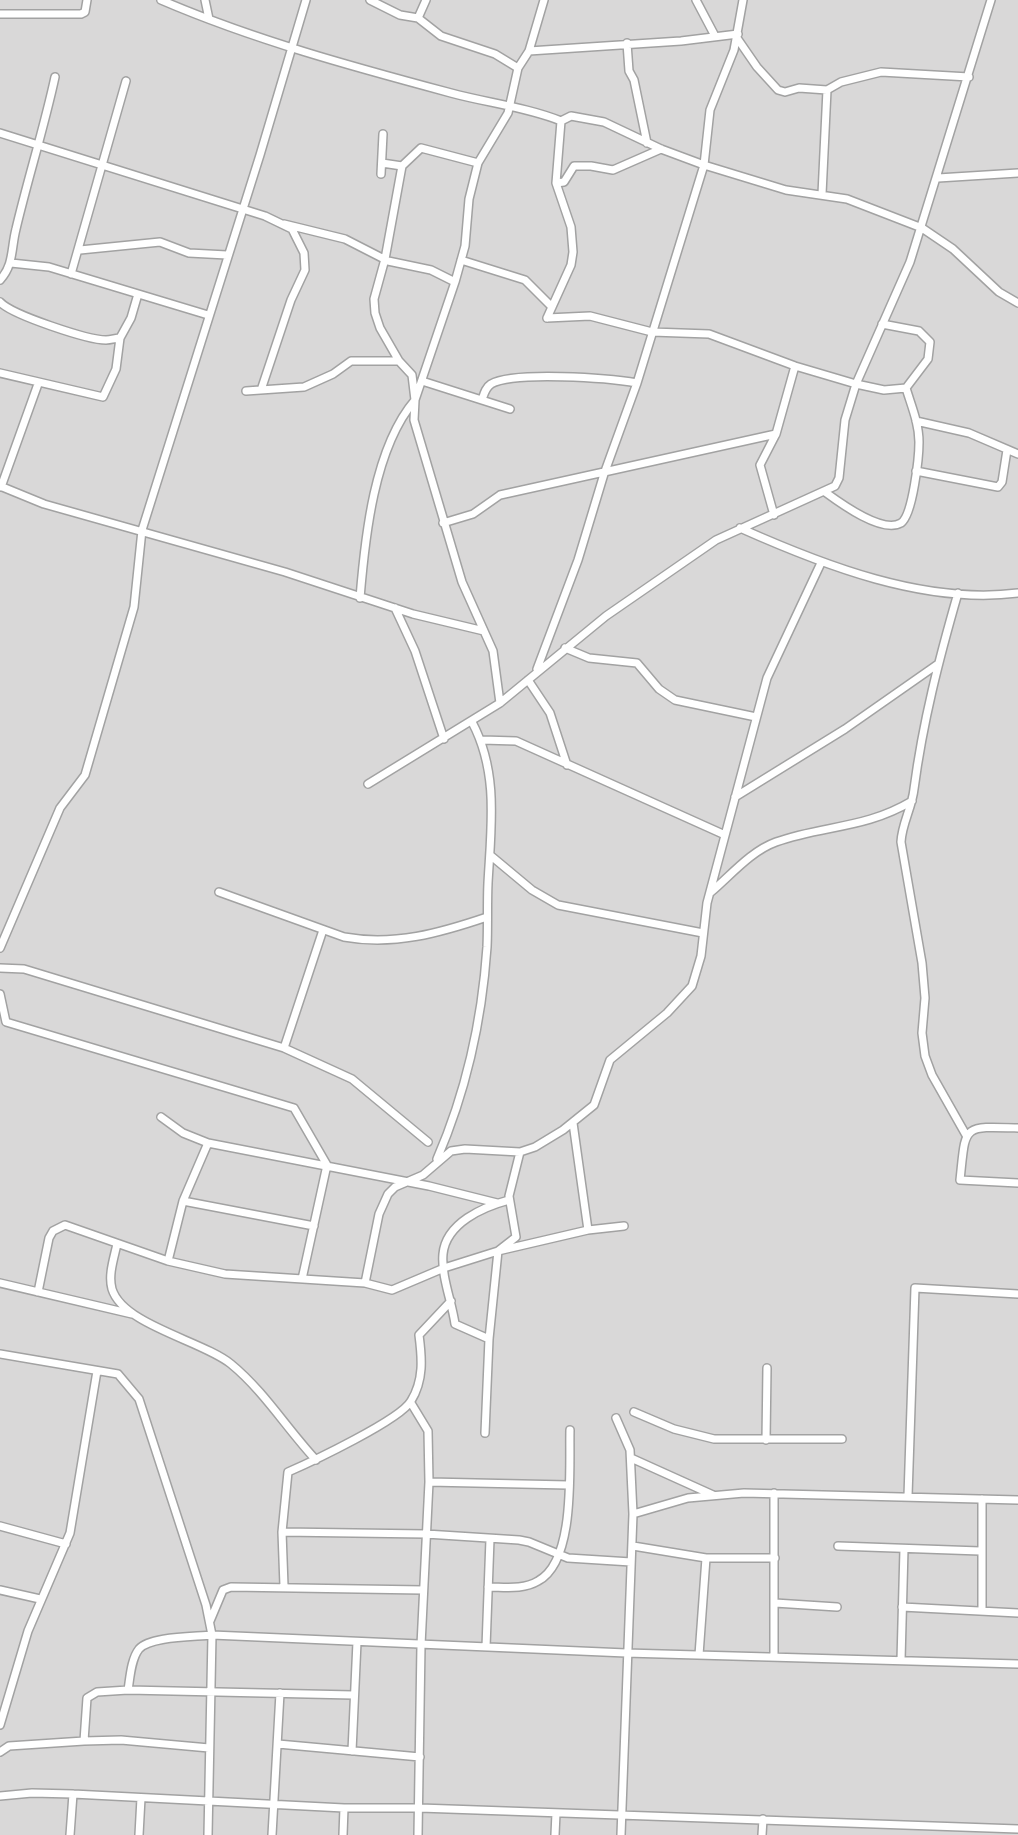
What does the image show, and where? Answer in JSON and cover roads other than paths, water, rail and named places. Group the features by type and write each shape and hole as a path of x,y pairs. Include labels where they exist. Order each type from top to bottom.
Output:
{"street":[{"path":"0,14 81,14 85,12 87,0"},
{"path":"161,0 292,47 478,101 510,105 561,121 571,116 599,120 647,143 704,165 786,190 847,199 922,228 953,249 999,292 1018,303"},
{"path":"205,0 208,18"},
{"path":"0,948 60,808 85,775 134,607 142,530 306,0"},
{"path":"370,0 400,15 418,18 441,36 495,54 518,68"},
{"path":"418,18 426,0"},
{"path":"360,598 366,538 384,462 399,420 415,400 422,381 461,260 469,200 478,163 502,125 510,105 518,68 529,51 544,0"},
{"path":"696,0 714,36"},
{"path":"536,673 581,550 604,474 637,383 704,165 710,110 737,36 743,0"},
{"path":"368,784 500,703 623,603 716,540 774,516 825,492 838,483 845,420 856,384 910,262 922,228 991,0"},
{"path":"529,51 737,36"},
{"path":"737,36 757,67 778,90 827,90 841,82 881,72 969,77"},
{"path":"627,43 630,71 634,80 647,143"},
{"path":"0,280 11,263 16,228 40,146 55,77"},
{"path":"72,274 126,81"},
{"path":"822,194 827,90"},
{"path":"561,121 556,183 571,227 573,252 571,266 547,318 590,315 652,332 709,334 795,366 856,384 884,390 906,388 928,359 930,342 918,331 882,324"},
{"path":"0,133 284,224 345,239 385,259 412,268 431,270 455,282"},
{"path":"381,174 382,134"},
{"path":"478,163 422,148 402,166 385,259 375,299 375,313 380,328 399,361 412,375 417,431 462,582 493,651 500,703"},
{"path":"556,183 564,182 574,166 614,170 661,149"},
{"path":"382,163 402,166"},
{"path":"938,178 1018,172"},
{"path":"261,390 291,300 305,270 304,253 297,237 284,224"},
{"path":"80,250 160,242 189,253 227,255"},
{"path":"461,260 525,280 552,308"},
{"path":"11,263 49,267 208,315"},
{"path":"0,373 38,384 103,397 116,369 120,338 131,318 138,294"},
{"path":"0,302 14,313 78,333 105,340 120,338"},
{"path":"246,391 304,387 327,378 351,361 399,361"},
{"path":"774,516 760,465 776,434 795,366"},
{"path":"482,400 485,390 493,383 523,379 596,378 637,383"},
{"path":"422,381 510,409"},
{"path":"38,384 1,487 44,504 285,572 360,598 484,631"},
{"path":"825,492 840,504 870,520 892,525 900,523 910,503 919,441 916,421 906,388"},
{"path":"916,421 969,433 1018,454"},
{"path":"443,523 473,514 500,495 604,474 776,434"},
{"path":"916,471 998,486 1002,482 1007,450"},
{"path":"741,528 821,563 907,587 958,593 1018,593"},
{"path":"365,1283 382,1203 395,1187 423,1175 436,1161 457,1149 520,1152 535,1147 573,1123 594,1105 610,1060 667,1013 692,986 698,972 702,933 711,892 767,678 821,563"},
{"path":"958,593 918,746 912,801 904,822 901,842 922,963 925,998 922,1032 925,1056 935,1082 966,1135 960,1180 1018,1183"},
{"path":"395,608 415,651 444,739"},
{"path":"565,648 589,658 637,663 659,689 675,700 756,717"},
{"path":"735,797 845,729 938,664"},
{"path":"528,681 550,713 567,765"},
{"path":"436,1161 457,1109 472,1053 481,1005 490,855 491,785 482,740 472,722"},
{"path":"482,740 516,741 725,835"},
{"path":"711,892 760,850 776,842 876,819 912,801"},
{"path":"490,855 538,894 558,905 702,933"},
{"path":"219,892 322,930 363,941 388,941 446,931 487,917"},
{"path":"284,1048 322,930"},
{"path":"0,968 24,969 284,1048 352,1079 428,1142"},
{"path":"0,994 6,1022 294,1108 327,1165 302,1279"},
{"path":"160,1118 183,1133 208,1143 327,1165 452,1191 497,1203"},
{"path":"573,1123 588,1230"},
{"path":"966,1135 978,1127 1018,1128"},
{"path":"168,1260 183,1201 208,1143"},
{"path":"485,1433 489,1339 498,1251 516,1237 509,1200 520,1152"},
{"path":"489,1339 455,1324 443,1253 451,1234 471,1216 497,1203 509,1200"},
{"path":"183,1201 314,1226"},
{"path":"38,1292 49,1238 57,1228 70,1226 168,1260 225,1274 365,1283 392,1290 444,1268 498,1251 588,1230 624,1226"},
{"path":"117,1244 111,1270 112,1290 133,1314"},
{"path":"0,1283 133,1314 228,1362 256,1388 315,1461"},
{"path":"908,1496 915,1288 1018,1294"},
{"path":"284,1586 282,1532 288,1472 349,1443 411,1403 423,1365 418,1335 452,1301"},
{"path":"0,1354 118,1374 139,1399 212,1635 207,1835"},
{"path":"766,1368 766,1440"},
{"path":"0,1725 40,1599 66,1544 75,1511 97,1371"},
{"path":"411,1403 428,1431 429,1482 421,1645 418,1835"},
{"path":"634,1412 695,1435 714,1439 842,1439"},
{"path":"616,1418 625,1436 631,1458 633,1514 626,1653 621,1835"},
{"path":"488,1587 514,1587 536,1582 553,1568 564,1537 570,1430"},
{"path":"631,1458 713,1495"},
{"path":"429,1482 568,1485"},
{"path":"774,1493 774,1657"},
{"path":"633,1514 688,1498 713,1495 774,1493 1018,1500"},
{"path":"982,1499 980,1551 982,1610"},
{"path":"0,1526 66,1544"},
{"path":"282,1532 426,1534 529,1542 559,1555 579,1560 631,1562"},
{"path":"486,1647 490,1539"},
{"path":"633,1546 706,1558 775,1558"},
{"path":"838,1546 980,1551"},
{"path":"901,1660 903,1549"},
{"path":"699,1655 706,1558"},
{"path":"210,1623 223,1590 231,1587 284,1586 325,1589 362,1587 423,1590"},
{"path":"0,1590 40,1599"},
{"path":"775,1603 837,1607"},
{"path":"902,1607 1018,1613"},
{"path":"128,1690 135,1656 140,1648 157,1641 212,1635 626,1653 1018,1664"},
{"path":"352,1751 357,1642"},
{"path":"84,1741 87,1698 97,1692 128,1690 353,1695"},
{"path":"272,1835 280,1693"},
{"path":"0,1752 9,1746 121,1740 209,1748"},
{"path":"278,1744 420,1757"},
{"path":"0,1796 32,1793 73,1794 344,1808 420,1808 763,1819 971,1831 1018,1829"},
{"path":"70,1835 73,1794"},
{"path":"139,1835 141,1798"},
{"path":"343,1835 344,1808"},
{"path":"555,1835 556,1813"},
{"path":"762,1835 763,1819"}]}
